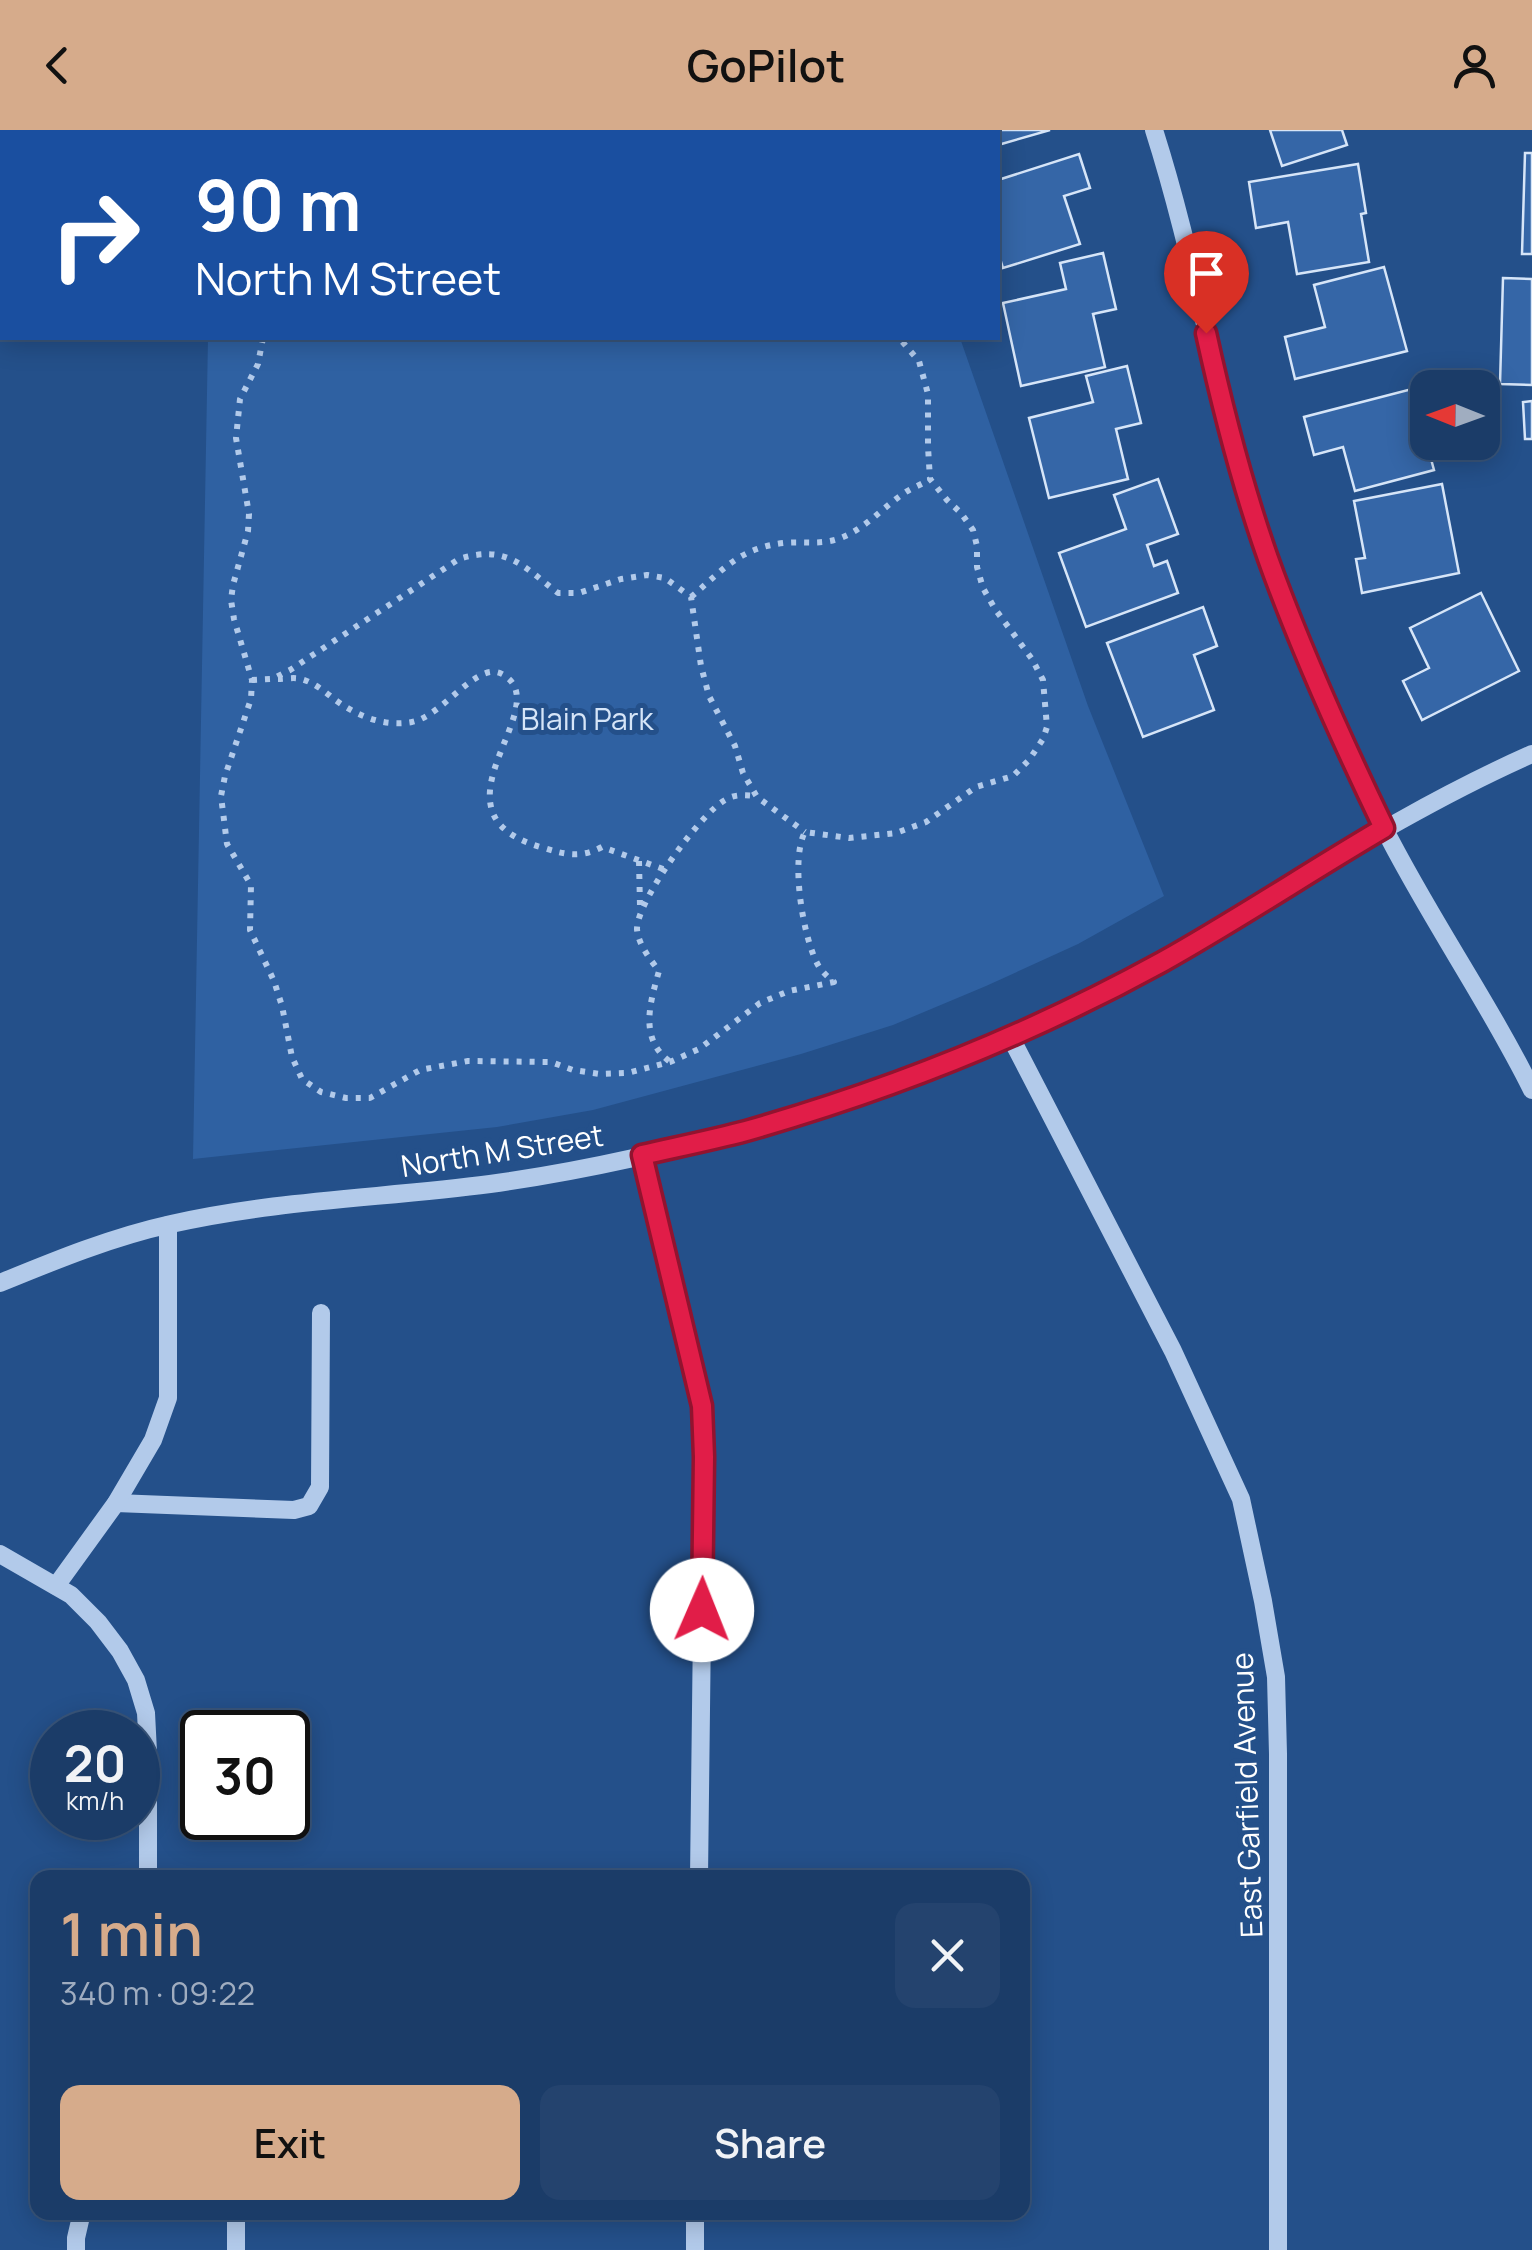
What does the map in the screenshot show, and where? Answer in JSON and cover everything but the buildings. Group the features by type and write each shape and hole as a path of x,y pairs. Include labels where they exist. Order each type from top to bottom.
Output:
{"street":[{"path":"1154,130 1171,182 1220,397 1274,574 1340,736 1384,828 1525,1058 1532,1090"},
{"name":"North M Street","path":"0,1283 94,1246 168,1225 255,1209 490,1184 598,1165 744,1132 863,1095 969,1055 1162,962 1384,828 1532,754"},
{"name":"East Garfield Avenue","path":"1010,1036 1173,1351 1241,1499 1276,1677 1278,2250"},
{"path":"642,1155 702,1406 699,1870"},
{"path":"56,1586 116,1503 153,1440 168,1398 168,1225"},
{"path":"116,1503 294,1510 309,1506 320,1487 321,1313"},
{"path":"0,1554 71,1594 120,1651 136,1680 146,1713 148,1870"},
{"path":"76,2250 80,2220"},
{"path":"236,2220 236,2250"},
{"path":"695,2220 695,2250"}],"path":[{"path":"263,340 258,364 240,399 236,438 249,514 232,600 252,680 251,700 225,776 223,822 227,844 251,885 250,930 274,981 292,1057 302,1079 320,1092 370,1098 420,1070 468,1060 550,1062 600,1074 626,1073 670,1062 700,1048 760,1003 834,982 820,970 803,920 798,844 805,832"},
{"path":"272,679 459,559 494,553 532,570 558,593 578,593 646,575 664,578 691,597 709,696 735,746 742,773 756,796 805,832 849,838 896,832 926,822 976,787 1013,776 1044,740 1047,727 1043,680 983,588 973,530 930,479 928,394 919,362 902,340"},
{"path":"691,597 732,560 784,543 837,539 858,530 903,494 930,479"},
{"path":"252,680 302,679 363,717 408,722 438,710 477,675 489,670 501,673 513,684 518,699 490,783 489,799 502,828 514,838 557,852 588,854 602,847 666,870"},
{"path":"641,912 655,882 700,820 736,795 756,796"},
{"path":"639,861 638,930 641,944 659,971 648,1013 652,1041 670,1062"}],"green space":[{"name":"Blain Park","path":"208,340 961,340 1088,706 1164,896 1078,944 986,986 893,1025 801,1054 593,1110 497,1127 193,1159"}],"route":[{"path":"702,1610 702,1406 642,1155 744,1132 863,1095 969,1055 1162,962 1384,828 1340,736 1274,574 1244,485 1206,333"}]}
